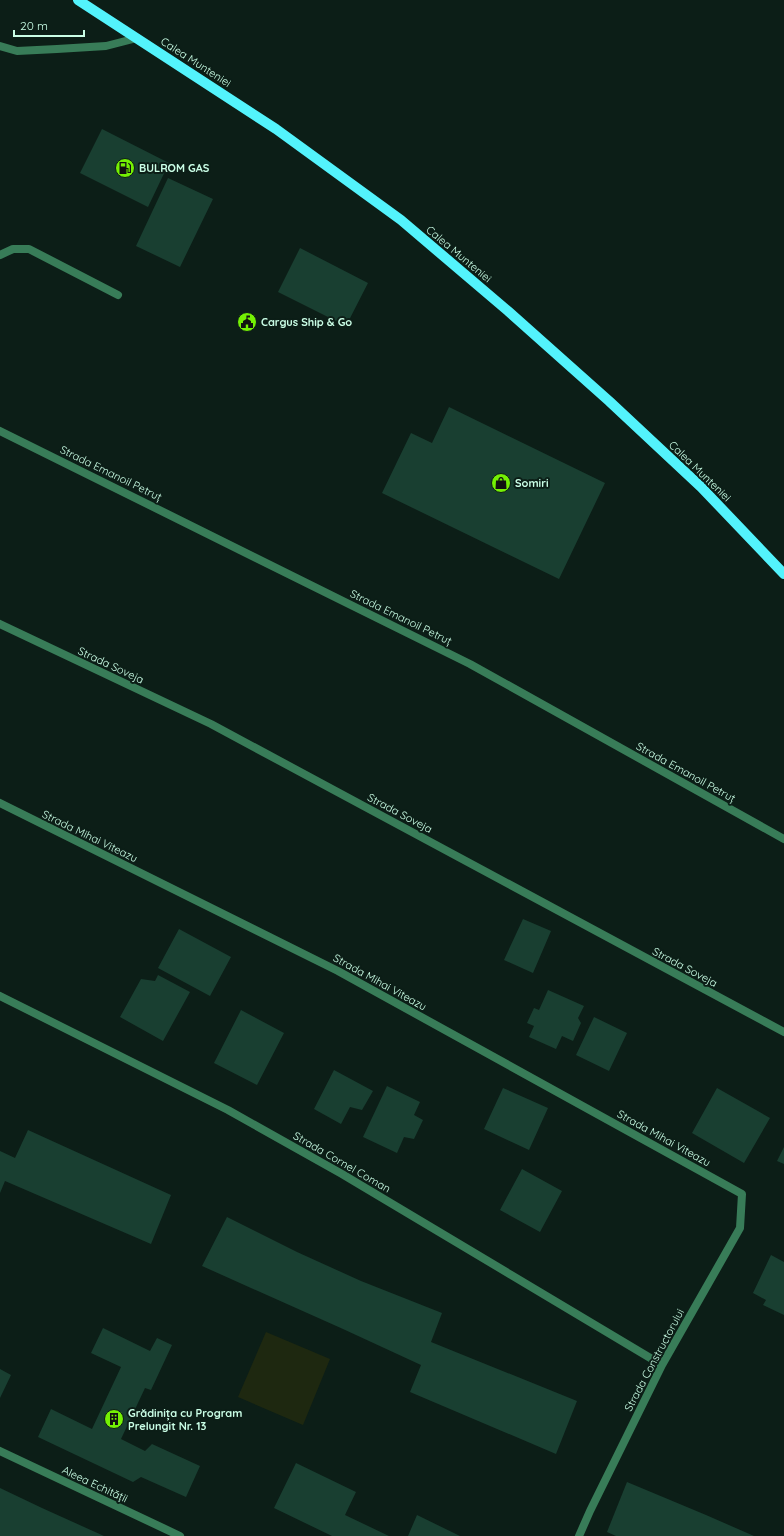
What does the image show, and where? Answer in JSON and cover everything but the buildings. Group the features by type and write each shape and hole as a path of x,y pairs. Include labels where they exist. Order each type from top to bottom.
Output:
{"main road":[{"name":"Calea Munteniei","path":"78,0 276,129 401,220 508,312 701,487 784,574"}],"street":[{"path":"0,46 17,51 57,49 106,46 137,38"},
{"path":"0,255 13,248 29,249 118,294"},
{"name":"Strada Emanoil Petruț","path":"0,431 470,664 784,839"},
{"name":"Strada Soveja","path":"0,624 211,724 784,1032"},
{"name":"Strada Mihai Viteazu","path":"0,803 338,971 742,1194"},
{"name":"Strada Cornel Coman","path":"0,996 248,1121 349,1178 662,1365"},
{"name":"Strada Constructorului","path":"579,1536 662,1365 740,1228 742,1194"},
{"name":"Aleea Echității","path":"0,1451 180,1536"}],"green space":[{"path":"266,1332 330,1359 303,1425 238,1397"}],"place":[{"name":"BULROM GAS","path":"125,168"},
{"name":"Cargus Ship & Go","path":"247,322"},
{"name":"Somiri","path":"501,483"},
{"name":"Grădinița cu Program Prelungit Nr. 13","path":"114,1419"}]}
